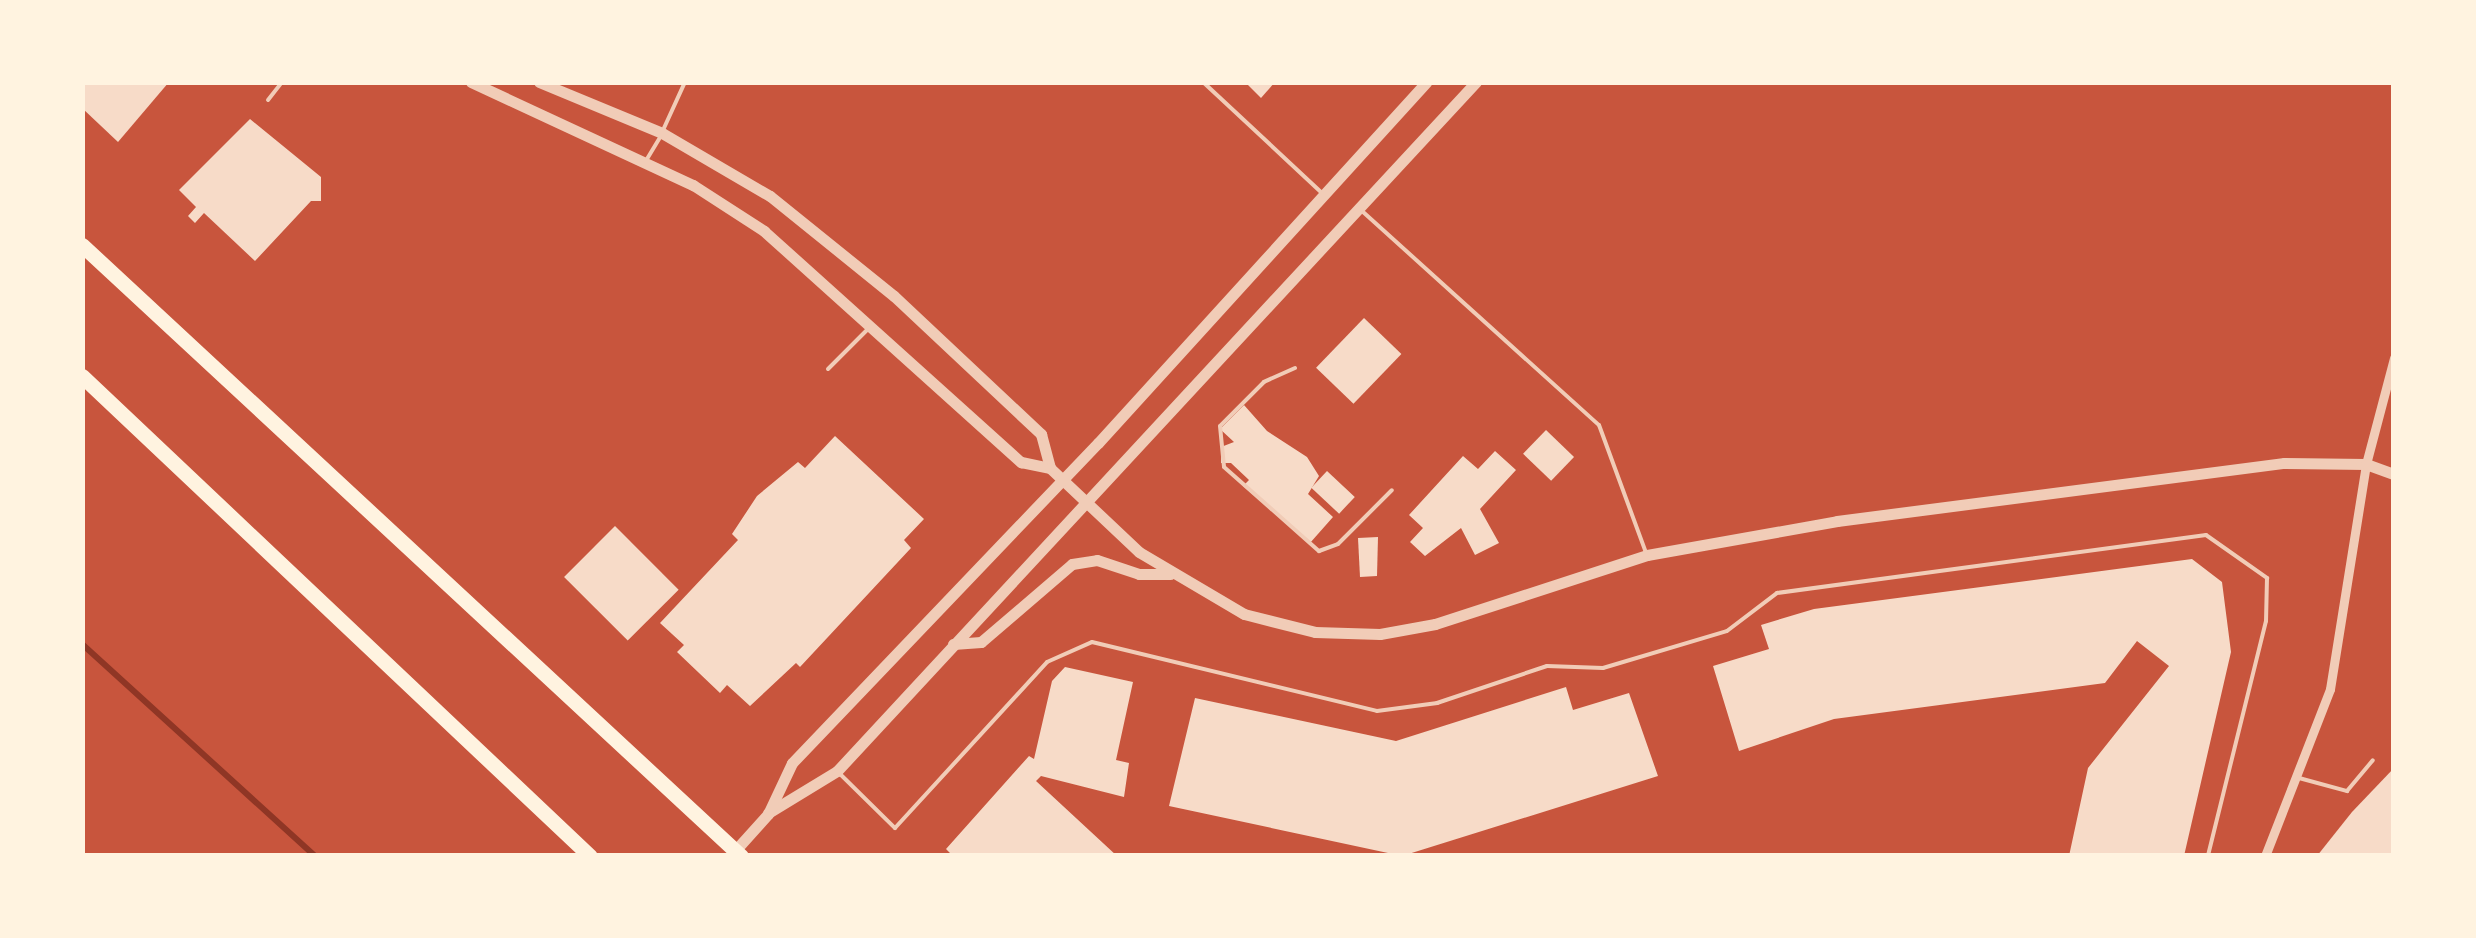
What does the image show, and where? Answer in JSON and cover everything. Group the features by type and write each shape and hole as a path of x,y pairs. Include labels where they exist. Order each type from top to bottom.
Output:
{"highway":[{"path":"82,244 742,856"},
{"path":"82,376 590,856"}],"street":[{"path":"471,82 646,162 764,231 873,324 1021,462 1050,468"},
{"path":"538,82 662,134 770,196 894,296 1041,434 1050,468 1061,480 1170,574 1244,614 1314,632 1380,634 1435,624 1647,555 2136,477 2284,463 2366,464 2394,474"},
{"path":"768,814 792,763 1061,480 1426,82"},
{"path":"730,856 768,814 836,771 1476,82"},
{"path":"2265,856 2330,689 2366,464 2394,358"},
{"path":"954,644 981,642 1072,564 1097,560 1139,574 1170,574"}],"lane":[{"path":"268,100 282,82"},
{"path":"646,162 685,82"},
{"path":"1203,82 1322,193"},
{"path":"1359,208 1599,426 1647,555"},
{"path":"828,370 873,324"},
{"path":"1295,368 1264,382 1220,426 1224,467 1320,551 1338,544 1392,490"},
{"path":"836,771 895,828 1047,662 1092,642 1377,712 1437,703 1548,666 1620,664 1727,632 1777,593 2206,535 2266,578 2266,621 2208,856"},
{"path":"2295,777 2348,791 2373,760"}],"building":[{"path":"82,82 169,82 118,142 82,108"},
{"path":"1245,82 1275,82 1261,98"},
{"path":"250,119 321,177 321,201 311,201 255,261 204,213 195,223 188,216 196,207 179,190"},
{"path":"1364,318 1401,354 1353,404 1316,368"},
{"path":"1244,405 1267,431 1307,457 1319,476 1308,494 1333,517 1310,543 1243,486 1249,480 1231,463 1221,463 1221,447 1234,442 1220,429"},
{"path":"1546,430 1574,457 1551,481 1523,454"},
{"path":"835,436 924,519 904,540 911,548 800,667 796,663 750,706 727,685 720,693 677,652 684,645 660,623 738,540 732,534 757,496 798,462 805,468"},
{"path":"1495,451 1516,470 1480,509 1499,543 1475,555 1461,528 1425,556 1410,542 1423,528 1409,515 1463,456 1478,469"},
{"path":"1327,471 1355,497 1339,514 1311,488"},
{"path":"615,526 679,590 628,641 564,577"},
{"path":"1378,537 1377,576 1360,577 1358,538"},
{"path":"2192,559 2222,582 2231,652 2184,856 2069,856 2088,768 2169,666 2137,641 2105,683 1834,719 1739,751 1713,666 1769,649 1761,625 1814,609"},
{"path":"1065,667 1133,682 1116,760 1129,763 1124,797 1041,776 1036,781 1117,856 953,856 946,849 1029,756 1034,759 1052,681"},
{"path":"1566,687 1573,710 1629,693 1658,776 1402,856 1169,806 1195,698 1396,741"},
{"path":"2394,768 2394,856 2317,856 2352,812"}],"waterway":[{"path":"82,644 315,856"}]}
